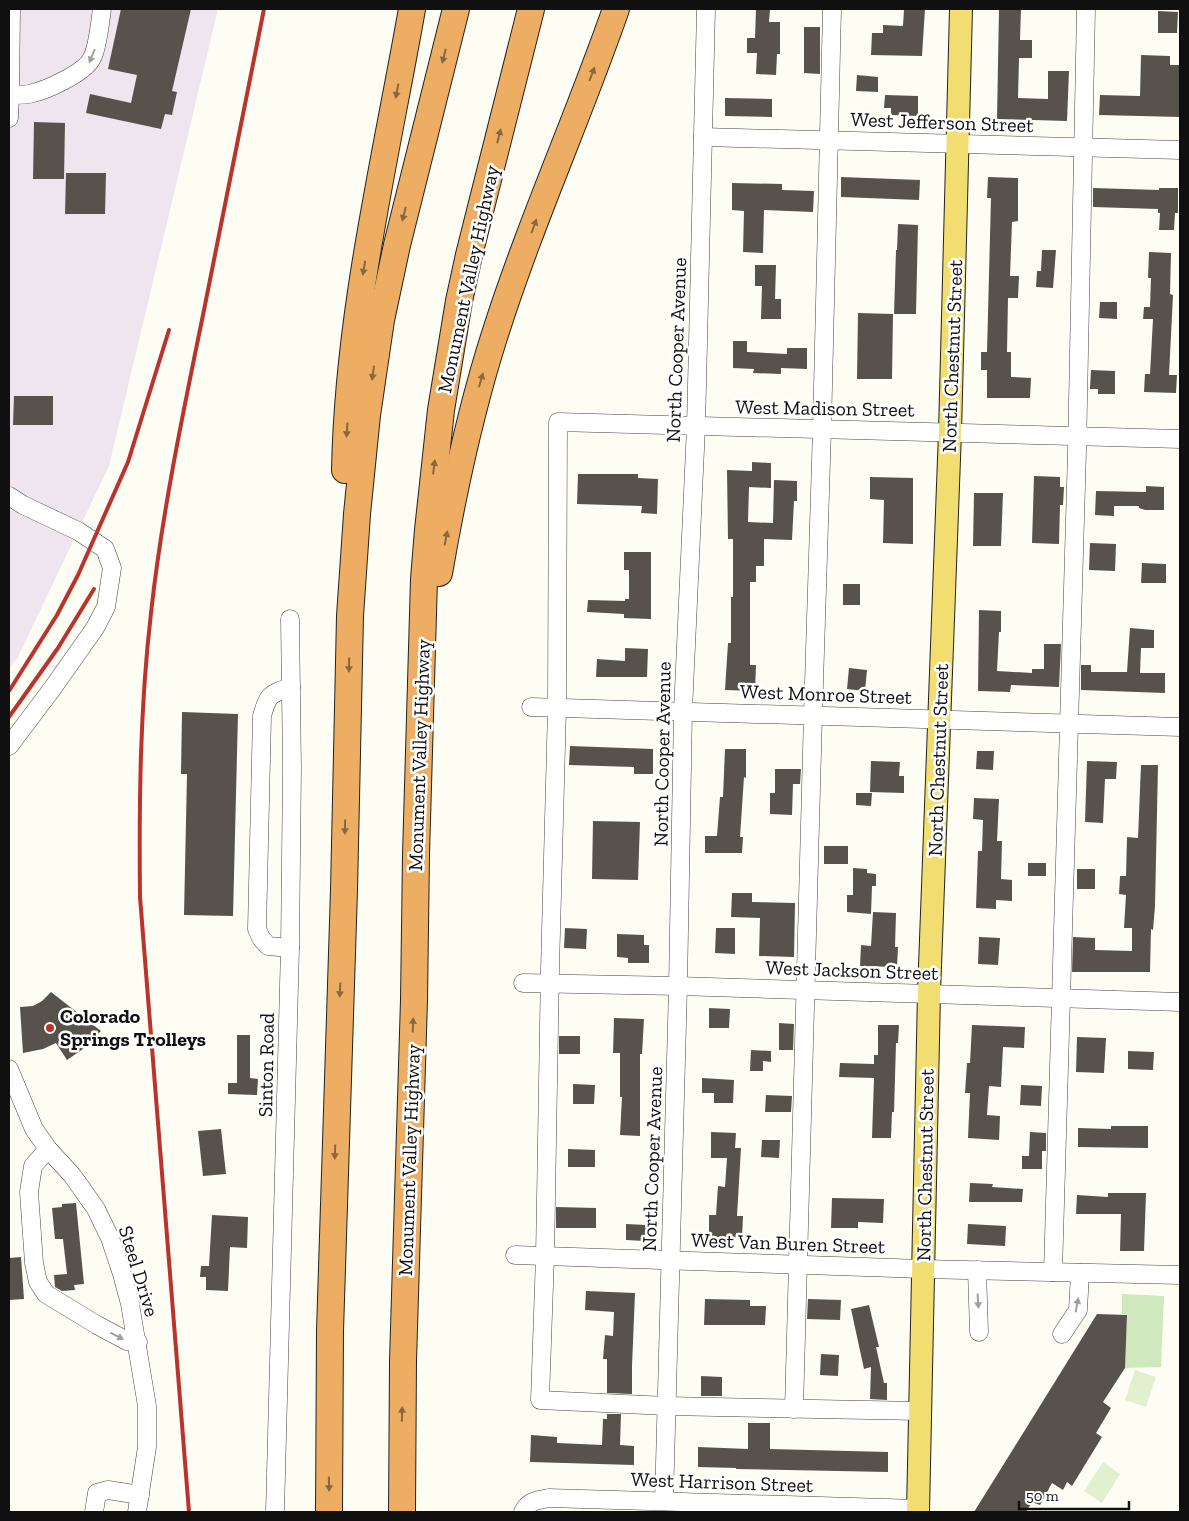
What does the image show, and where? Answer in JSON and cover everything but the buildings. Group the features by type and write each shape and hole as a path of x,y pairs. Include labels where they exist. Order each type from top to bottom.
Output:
{"highway":[{"path":"350,616 346,545 346,450 354,338 365,264 412,9"},
{"path":"329,1512 330,1331 344,890 350,616 363,452 381,320 397,245 456,9"},
{"name":"Monument Valley Highway","path":"402,1512 403,1361 420,707 428,530 440,419 451,347 469,255 531,9"},
{"path":"420,707 432,616 458,475 474,403 516,274 616,9"}],"main road":[{"name":"North Chestnut Street","path":"918,1511 929,993 950,432 961,9"}],"street":[{"path":"9,118 11,9"},
{"path":"10,95 40,91 88,65 92,60 102,9"},
{"name":"North Cooper Avenue","path":"664,1501 678,986 683,711 696,427 706,9"},
{"path":"794,1409 832,9"},
{"path":"1053,1272 1077,436 1086,9"},
{"name":"West Jefferson Street","path":"703,137 1180,150"},
{"name":"West Madison Street","path":"557,708 558,422 1180,439"},
{"path":"9,496 78,531 96,543 105,550 112,568 106,607 95,628 9,746"},
{"name":"Sinton Road","path":"275,1512 290,948 290,619"},
{"path":"290,948 268,946 261,938 257,929 262,716 266,702 272,694 291,687"},
{"name":"West Monroe Street","path":"531,707 1180,727"},
{"path":"557,708 540,1400 667,1406 920,1411"},
{"name":"West Jackson Street","path":"523,983 929,993 1180,1002"},
{"name":"Steel Drive","path":"9,1069 34,1129 48,1149 72,1175 96,1209 110,1238 122,1274 138,1342 147,1406 147,1447 139,1504"},
{"path":"48,1149 33,1166 29,1192 34,1263 38,1282 46,1294 97,1326 127,1341 138,1342"},
{"name":"West Van Buren Street","path":"515,1255 922,1269 1180,1275"},
{"path":"977,1270 979,1332"},
{"path":"1062,1334 1078,1310 1080,1273"},
{"path":"94,1512 97,1493 108,1490 139,1504"},
{"name":"West Harrison Street","path":"524,1509 536,1500 549,1498 618,1506 664,1501 729,1508 918,1511"}],"shaded area":[{"path":"9,9 218,9 109,466 18,657 9,669"}],"green space":[{"path":"1122,1294 1164,1296 1161,1367 1125,1368 1127,1314 1122,1314"},
{"path":"1135,1370 1156,1377 1146,1407 1125,1400"},
{"path":"1103,1462 1120,1474 1102,1503 1084,1491"}],"railway":[{"path":"189,1512 140,897 142,719 151,613 167,501 264,9"},
{"path":"9,691 57,615 78,575 128,462 169,330"},
{"path":"9,717 58,648 94,589"}],"place":[{"name":"Colorado Springs Trolleys","path":"50,1028"}]}
